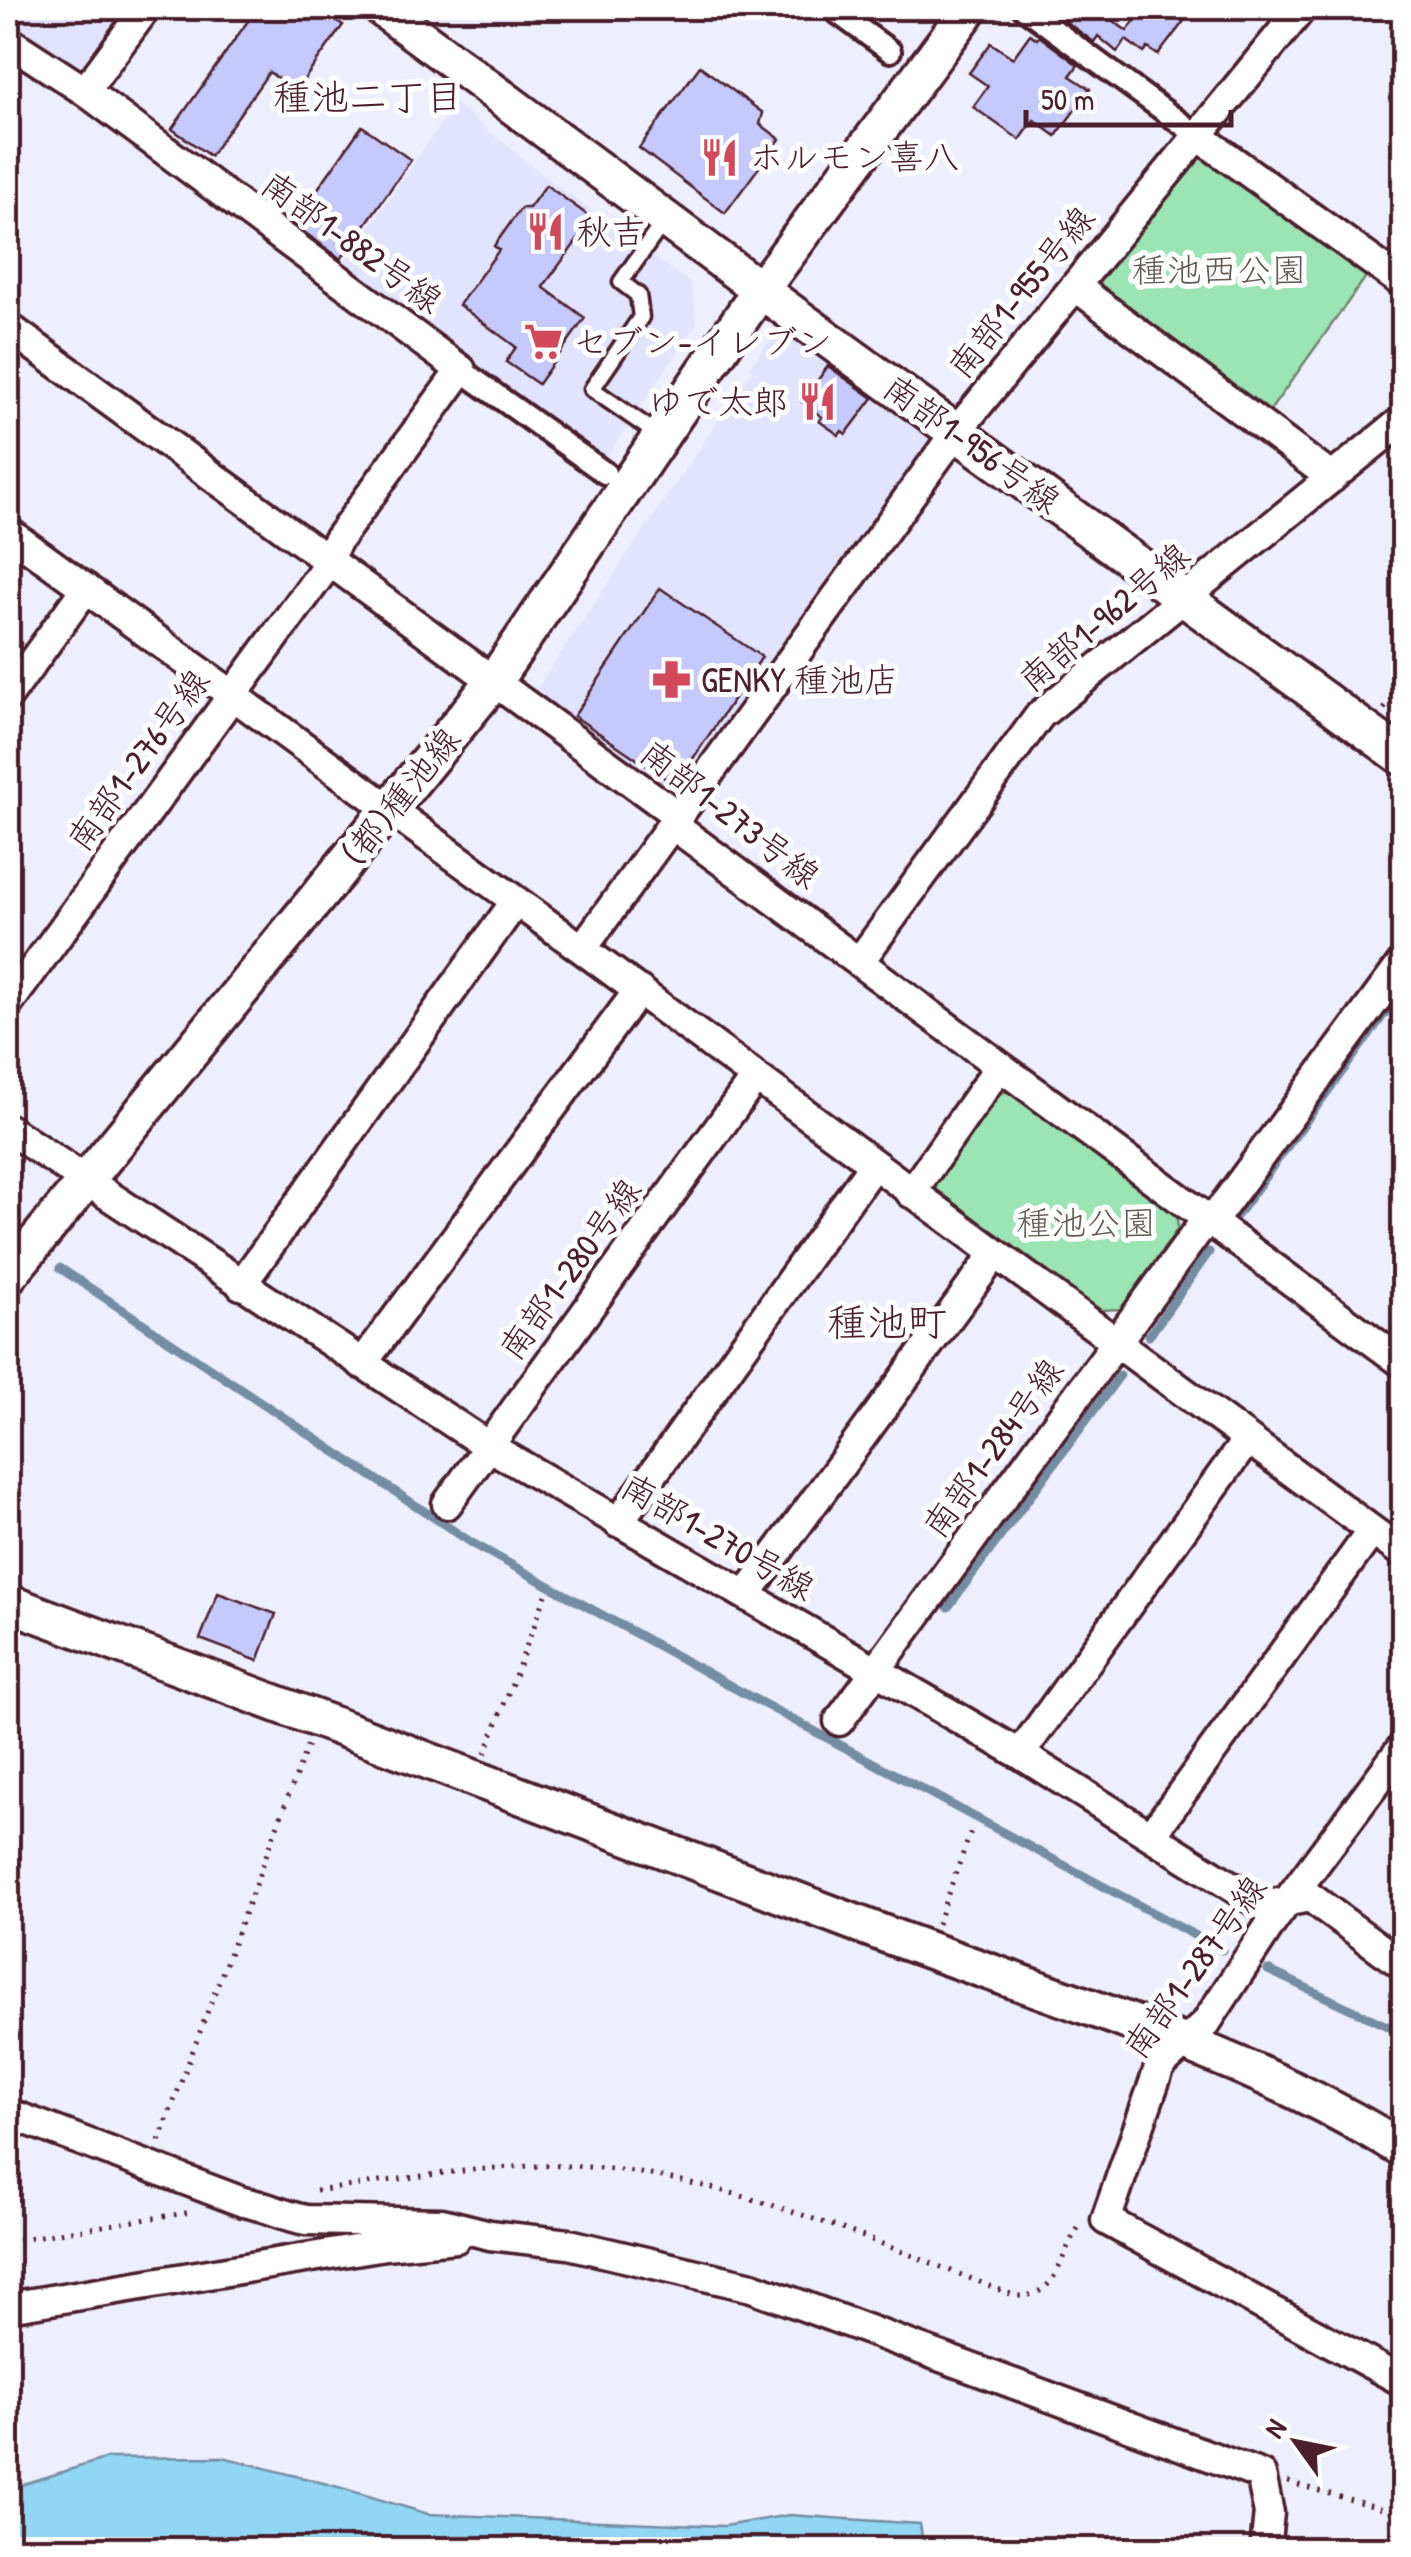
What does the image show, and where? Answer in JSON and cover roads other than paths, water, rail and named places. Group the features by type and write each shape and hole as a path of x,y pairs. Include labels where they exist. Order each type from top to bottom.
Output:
{"street":[{"path":"85,92 146,8"},
{"name":"南部1-956号線","path":"381,8 1404,758"},
{"path":"832,8 890,51"},
{"name":"(都)種池線","path":"8,1276 494,681 760,289 970,8"},
{"path":"1024,8 1404,284"},
{"name":"南部1-955号線","path":"582,948 956,432 1302,8"},
{"name":"南部1-882号線","path":"8,41 85,92 461,370"},
{"path":"1075,286 1332,478"},
{"name":"南部1-273号線","path":"8,328 670,810 673,824 682,831 1404,1364"},
{"path":"328,560 337,541 461,370 605,474"},
{"name":"南部1-962号線","path":"859,962 1040,714 1404,419"},
{"path":"8,532 582,948 1404,1554"},
{"name":"南部1-276号線","path":"8,1004 328,560"},
{"path":"8,696 86,588"},
{"path":"241,1285 516,902"},
{"name":"南部1-284号線","path":"839,1721 1197,1232 1404,960"},
{"path":"362,1364 638,990"},
{"path":"911,1193 999,1067"},
{"name":"南部1-280号線","path":"446,1504 755,1078"},
{"name":"南部1-270号線","path":"8,1130 488,1446 1020,1754 1263,1906 1310,1897 1404,1966"},
{"path":"618,1522 873,1166"},
{"path":"746,1595 995,1254"},
{"path":"1020,1754 1247,1440"},
{"path":"1152,1834 1372,1531"},
{"path":"8,1603 927,1950 1182,2042 1296,2093 1404,2150"},
{"name":"南部1-287号線","path":"1404,1745 1288,1900 1206,2023 1160,2066 1106,2220 1404,2382"},
{"path":"8,2113 243,2202 267,2206 284,2216 306,2220 442,2223 490,2235 569,2244 752,2287 1261,2474 1268,2513 1265,2550"},
{"path":"8,2307 385,2245 490,2235"}],"lane":[{"path":"660,437 592,389 641,316 638,295 621,282 666,219"}],"water":[{"path":"223,2457 428,2514 724,2526 789,2515 920,2524 924,2549 8,2549 8,2489 107,2458"}],"waterway":[{"path":"1232,1222 1404,987"},
{"path":"1149,1336 1209,1252"},
{"path":"60,1268 472,1543 1222,1950"},
{"path":"948,1607 1120,1375"},
{"path":"1268,1970 1404,2034"}],"place":[{"name":"ホルモン喜八","path":"719,157"},
{"name":"秋吉","path":"546,232"},
{"name":"セブン-イレブン","path":"543,342"},
{"name":"ゆで太郎","path":"818,402"},
{"name":"GENKY 種池店","path":"671,680"}],"district":[{"name":"種池二丁目","path":"368,97"},
{"name":"種池町","path":"887,1322"}],"park label":[{"name":"種池西公園","path":"1219,270"},
{"name":"種池公園","path":"1086,1223"}]}
